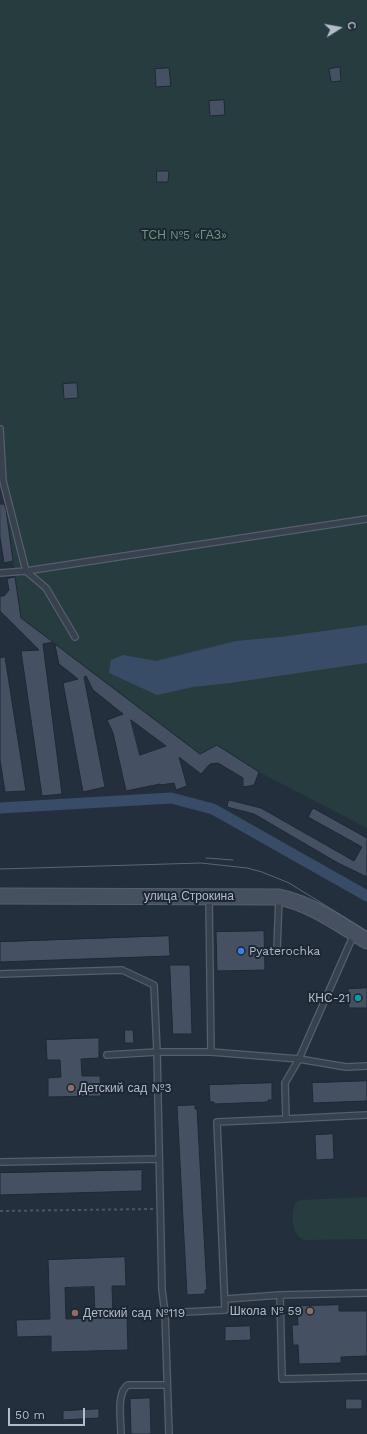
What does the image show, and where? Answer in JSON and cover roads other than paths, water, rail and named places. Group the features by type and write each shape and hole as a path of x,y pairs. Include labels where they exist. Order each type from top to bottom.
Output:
{"street":[{"name":"улица Строкина","path":"0,896 279,897 294,900 315,909 367,941"}],"lane":[{"path":"0,430 3,481 26,571 46,588 75,637"},
{"path":"0,573 26,571 367,519"},
{"path":"209,896 211,1052"},
{"path":"277,949 279,897"},
{"path":"286,1119 285,1083 299,1059 354,933"},
{"path":"0,974 122,970 154,985 157,1052 162,1290 165,1313 166,1385 169,1434"},
{"path":"107,1055 157,1052 211,1052 299,1059 346,1067 367,1066"},
{"path":"165,1313 225,1310 226,1298 217,1122 367,1115"},
{"path":"0,1162 159,1158"},
{"path":"226,1298 367,1293"},
{"path":"280,1295 282,1379 367,1376"},
{"path":"121,1434 121,1391 128,1385 166,1385"}],"water":[{"path":"367,625 367,663 193,687 157,695 109,673 111,660 123,655 156,661 236,641 280,637"}],"waterway":[{"path":"0,808 171,798 213,809 367,896"}],"tram line":[{"path":"206,858 233,860"},
{"path":"0,869 201,863 247,868 262,872 289,883 367,931"}],"place":[{"name":"Pyaterochka","path":"241,951"},
{"name":"КНС-21","path":"358,998"},
{"name":"Детский сад №3","path":"71,1088"},
{"name":"Школа № 59","path":"310,1311"},
{"name":"Детский сад №119","path":"75,1313"}],"park label":[{"name":"ТСН №5 «ГАЗ»","path":"184,235"}]}
